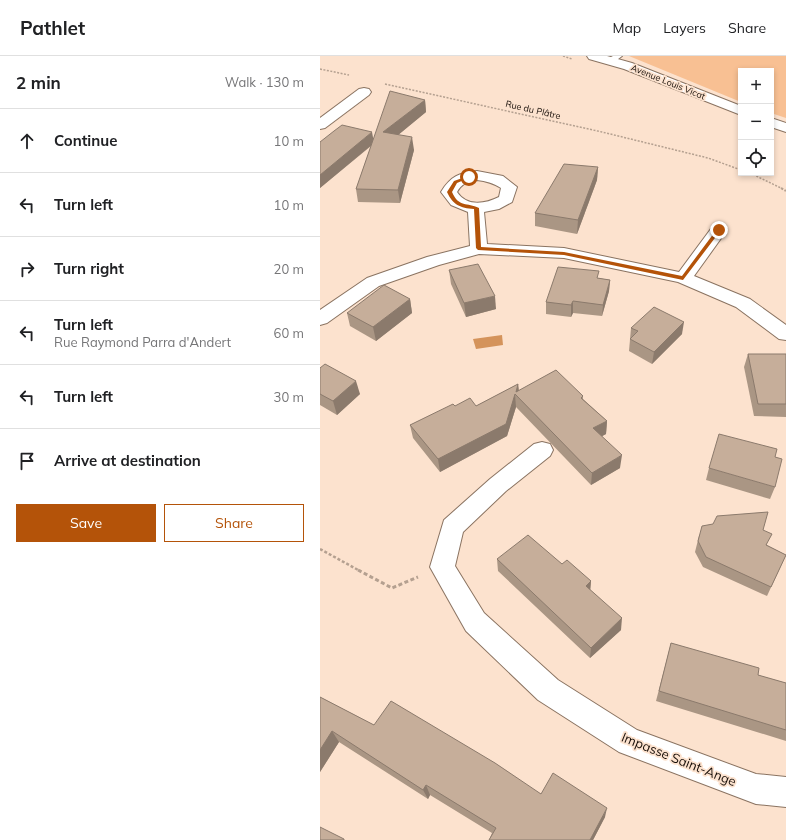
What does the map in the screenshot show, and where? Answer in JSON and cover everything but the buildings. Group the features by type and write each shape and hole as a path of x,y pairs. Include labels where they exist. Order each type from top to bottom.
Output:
{"street":[{"name":"Avenue Louis Vicat","path":"594,56 614,58 646,73 738,110"},
{"path":"320,125 364,92"},
{"path":"774,123 786,128"},
{"path":"476,208 478,248"},
{"path":"683,278 719,230"},
{"path":"320,319 373,282 433,261 478,248 564,253 683,278 743,303 786,334"},
{"path":"442,567 452,527 498,485 542,450"},
{"name":"Impasse Saint-Ange","path":"442,567 475,622 548,690 629,742 756,789 786,792"}],"path":[{"path":"320,69 352,76"},
{"name":"Rue du Plâtre","path":"380,83 602,132 708,158 738,169"},
{"path":"756,176 786,191"},
{"path":"320,549 392,588 442,567"}],"shaded area":[{"path":"629,56 786,56 786,118 774,114 774,68 738,68 738,101"},
{"path":"502,335 503,345 476,349 473,339"}],"route":[{"path":"469,177 456,182 449,192 453,201 465,207 476,208 478,248 564,253 683,278 719,230"}]}
